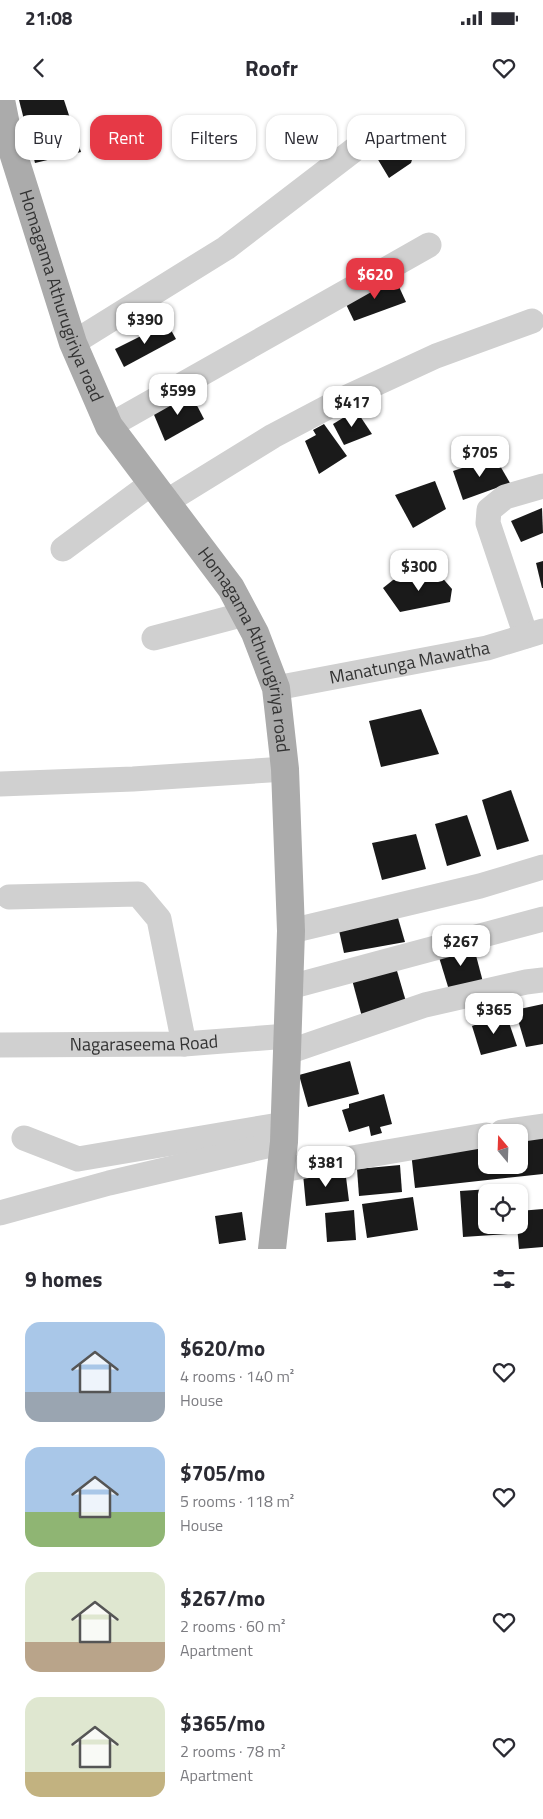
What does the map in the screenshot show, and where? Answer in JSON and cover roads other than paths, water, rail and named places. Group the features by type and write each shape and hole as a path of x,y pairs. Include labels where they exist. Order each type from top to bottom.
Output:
{"main road":[{"name":"Homagama Athurugiriya road","path":"2,100 9,140 73,343 109,426 231,588 255,633 276,688 285,769 291,931 282,1170 272,1249"}],"street":[{"path":"73,343 226,248 347,156"},
{"path":"109,426 429,245"},
{"path":"63,549 159,492 345,398 436,356 532,321"},
{"path":"535,634 488,523 489,510 505,497 543,486"},
{"path":"154,638 245,614"},
{"name":"Manatunga Mawatha","path":"276,688 487,648 535,634"},
{"path":"0,784 133,779 285,769"},
{"path":"291,931 480,886 543,867"},
{"path":"9,897 138,894 159,919 184,1044"},
{"path":"290,987 543,919"},
{"name":"Nagaraseema Road","path":"0,1045 288,1044 425,1006 526,982 543,980"},
{"path":"528,1128 543,1126"},
{"path":"24,1138 78,1159 284,1133"},
{"path":"0,1213 284,1133"},
{"path":"282,1170 478,1136"}]}
